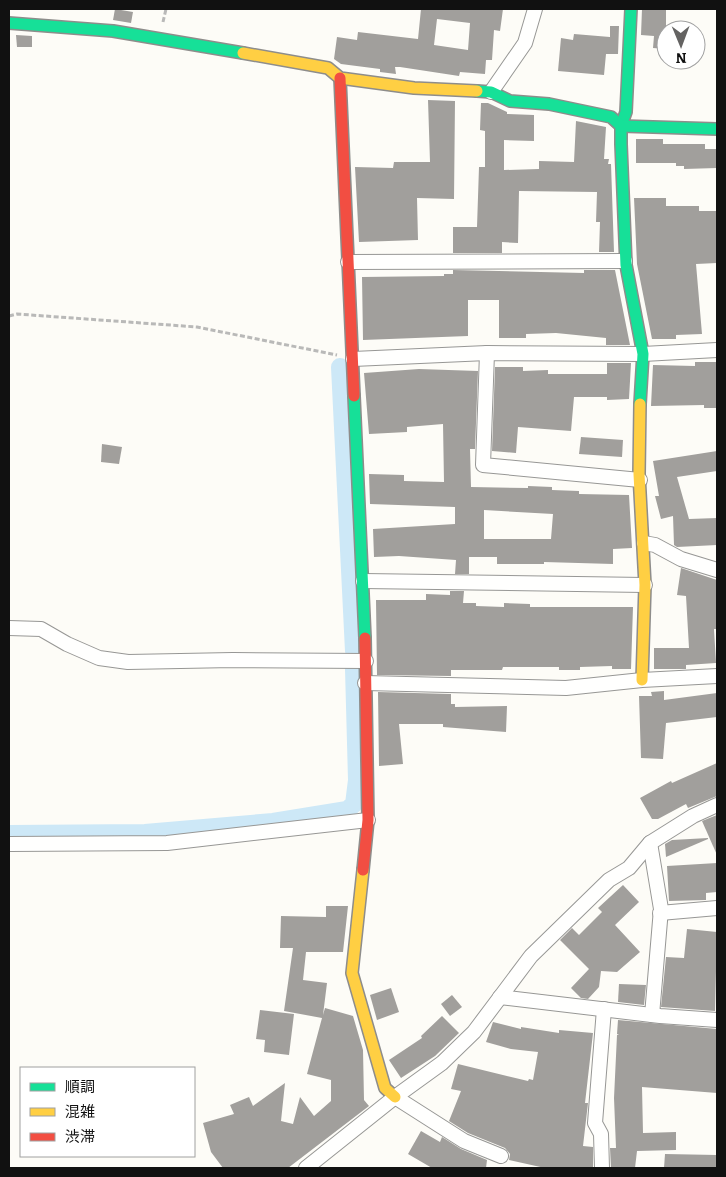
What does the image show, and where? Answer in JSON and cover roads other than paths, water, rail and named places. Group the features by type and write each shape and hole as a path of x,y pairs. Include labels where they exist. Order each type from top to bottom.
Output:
{"street":[{"path":"491,92 525,43 535,9"},
{"path":"631,9 626,112 621,126 625,261 629,290 640,326 644,354 640,389 640,480 645,585 642,680"},
{"path":"9,23 113,31 328,68 340,78 414,88 491,92 510,101 549,104 611,117 621,126 717,129"},
{"path":"340,78 366,661 368,820 352,973 385,1088 395,1097 464,1141 501,1156"},
{"path":"348,262 625,261"},
{"path":"353,359 487,353 644,354 717,350"},
{"path":"487,353 483,465 640,480"},
{"path":"644,543 655,545 681,560 717,570"},
{"path":"363,581 645,585"},
{"path":"9,628 41,629 67,644 98,658 128,662 233,660 366,661"},
{"path":"365,683 566,688 642,680 717,676"},
{"path":"306,1168 395,1097 442,1063 474,1032 531,956 609,880 629,868 650,843 693,816 717,805"},
{"path":"9,844 166,843 368,820"},
{"path":"650,843 660,913 652,1015"},
{"path":"660,913 717,908"},
{"path":"500,997 604,1010 717,1020"},
{"path":"602,1168 601,1134 595,1123 604,1010"}],"waterway":[{"path":"340,367 354,651"},
{"path":"9,834 145,833 273,822 347,810 354,804 357,780 354,669"}]}
